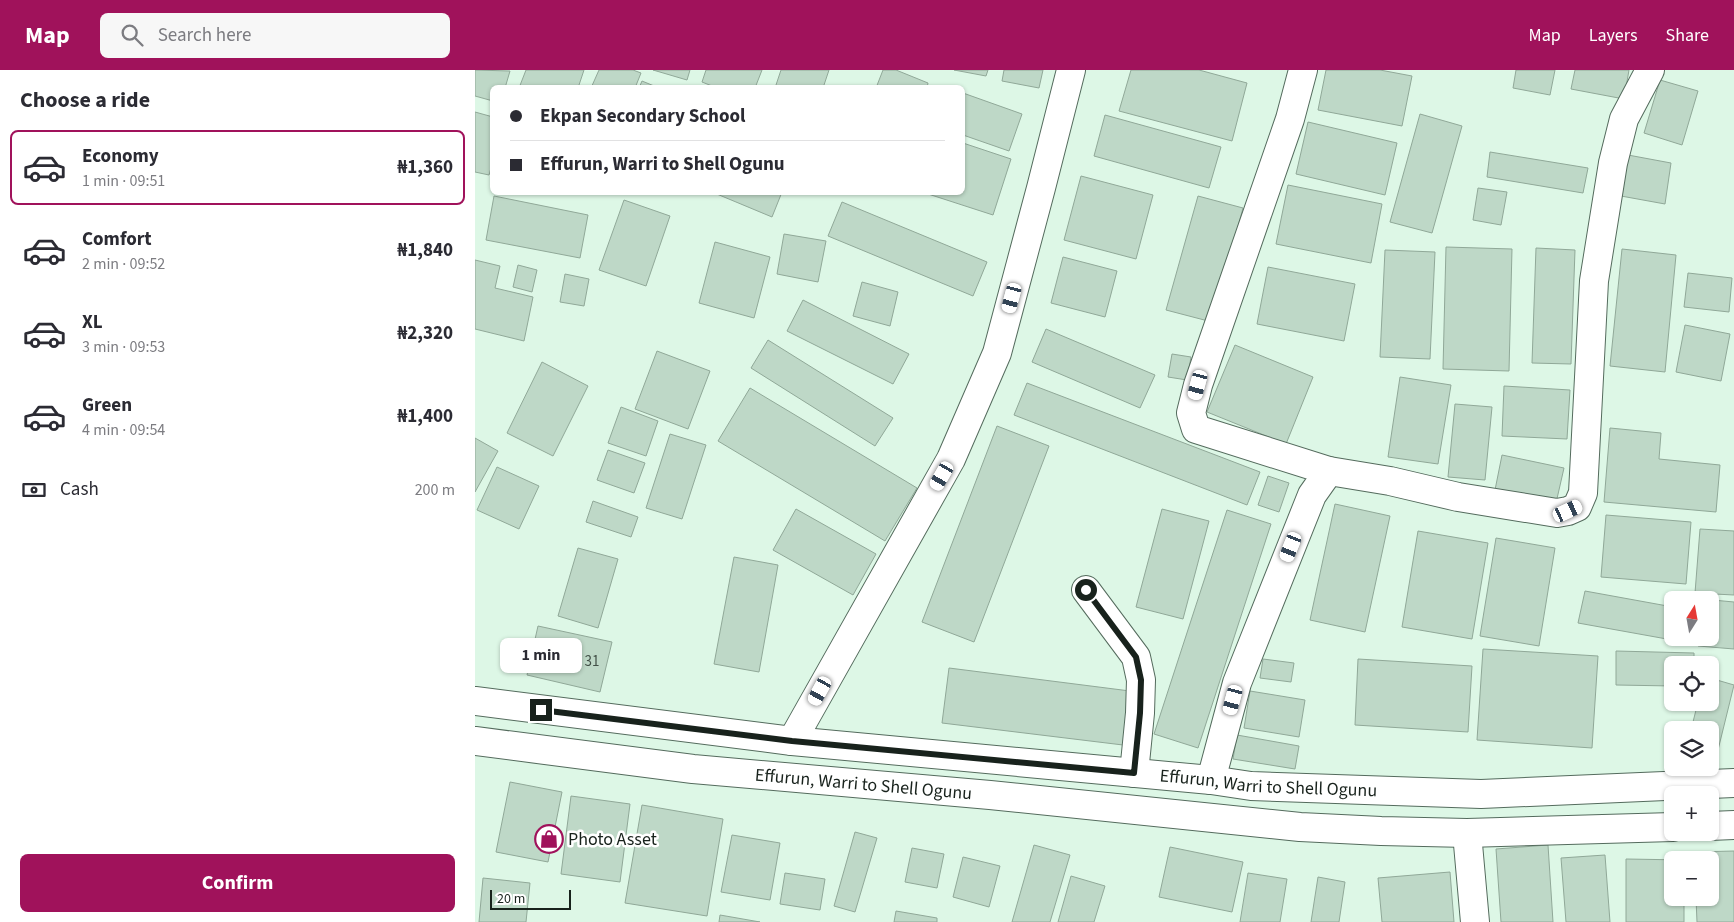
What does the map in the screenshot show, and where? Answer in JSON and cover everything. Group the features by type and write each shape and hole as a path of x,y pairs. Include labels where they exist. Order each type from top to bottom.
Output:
{"main road":[{"path":"792,741 951,459 997,353 1071,70"},
{"path":"1303,70 1289,119 1198,385 1191,413 1196,429 1329,471 1390,481 1459,497 1557,513 1577,507 1583,493 1594,281 1613,163 1624,119 1650,70"},
{"path":"1211,780 1237,684 1311,495 1329,471"},
{"path":"1086,590 1136,657 1141,680 1134,773"},
{"name":"Effurun, Warri to Shell Ogunu","path":"475,701 792,741 1211,780 1251,786 1481,794 1734,783"},
{"name":"Effurun, Warri to Shell Ogunu","path":"475,741 693,769 990,795 1300,827 1467,833 1664,827"},
{"path":"1719,826 1734,825"},
{"path":"1467,833 1475,922"}],"building":[{"path":"475,70 510,71 506,85 490,85 490,100 475,96"},
{"path":"526,70 584,70 579,85 520,85"},
{"path":"599,70 633,70 641,73 636,85 592,85"},
{"path":"653,70 690,70 687,80"},
{"path":"706,70 762,70 756,85 710,85 702,82"},
{"path":"781,70 829,70 824,85 776,85"},
{"path":"883,70 896,70 928,83 928,85 877,85"},
{"path":"954,70 988,70 986,76"},
{"path":"1004,70 1043,70 1039,88 1002,81"},
{"path":"1131,70 1199,70 1247,83 1232,141 1119,111"},
{"path":"1326,70 1380,70 1412,76 1402,126 1318,110"},
{"path":"1516,70 1555,70 1550,95 1513,88"},
{"path":"1575,70 1629,70 1624,99 1571,89"},
{"path":"1660,80 1698,91 1682,145 1644,133"},
{"path":"642,81 652,85 640,85"},
{"path":"965,94 1022,114 1009,151 965,136"},
{"path":"475,112 490,116 490,172 489,175 475,172"},
{"path":"1420,114 1462,126 1432,233 1390,222"},
{"path":"1105,115 1221,147 1209,188 1094,156"},
{"path":"1308,122 1397,143 1385,195 1296,174"},
{"path":"965,144 1011,159 993,215 931,195 965,195"},
{"path":"1490,152 1588,168 1583,193 1487,177"},
{"path":"1628,155 1671,163 1665,204 1621,196"},
{"path":"1081,176 1153,195 1136,259 1064,240"},
{"path":"1288,185 1382,204 1371,263 1276,244"},
{"path":"1478,188 1507,192 1501,225 1473,220"},
{"path":"719,195 781,195 772,217"},
{"path":"494,196 588,215 580,258 486,240"},
{"path":"1198,196 1243,208 1212,322 1166,310"},
{"path":"624,200 670,216 646,286 599,270"},
{"path":"842,202 987,262 973,296 828,236"},
{"path":"784,234 826,241 818,282 777,274"},
{"path":"715,242 770,257 754,318 699,303"},
{"path":"1446,247 1512,249 1509,371 1443,369"},
{"path":"1536,248 1575,250 1571,364 1532,363"},
{"path":"1622,249 1676,255 1665,372 1610,366"},
{"path":"1385,250 1435,252 1430,359 1380,357"},
{"path":"1063,257 1117,271 1105,317 1051,303"},
{"path":"475,260 500,266 495,288 533,297 524,341 475,329"},
{"path":"518,265 537,270 532,292 513,287"},
{"path":"1268,267 1355,284 1344,341 1257,324"},
{"path":"1688,273 1732,278 1729,312 1684,307"},
{"path":"565,274 589,279 584,306 560,302"},
{"path":"862,282 898,292 890,326 853,316"},
{"path":"803,300 909,354 893,384 787,331"},
{"path":"1685,325 1730,334 1721,381 1676,372"},
{"path":"1046,329 1155,375 1140,408 1032,362"},
{"path":"768,340 893,418 875,446 751,368"},
{"path":"1235,345 1313,377 1286,444 1207,412"},
{"path":"657,351 710,371 688,429 635,409"},
{"path":"1172,354 1191,357 1187,380 1168,377"},
{"path":"542,362 588,386 553,456 507,433"},
{"path":"1400,377 1451,385 1438,464 1388,457"},
{"path":"1027,383 1260,472 1247,505 1014,415"},
{"path":"1504,386 1570,390 1567,439 1502,436"},
{"path":"750,388 917,488 885,541 718,441"},
{"path":"1455,404 1492,407 1485,480 1448,477"},
{"path":"621,407 658,421 646,456 608,443"},
{"path":"997,426 1049,446 974,642 922,622"},
{"path":"1610,428 1661,433 1659,459 1720,465 1716,512 1604,502"},
{"path":"670,434 706,445 682,519 646,508"},
{"path":"475,438 498,451 475,492"},
{"path":"608,450 645,463 634,493 597,480"},
{"path":"1502,455 1564,468 1556,503 1495,490"},
{"path":"497,467 539,486 519,529 477,510"},
{"path":"1268,476 1289,483 1279,512 1258,505"},
{"path":"593,501 638,517 631,537 586,522"},
{"path":"1335,504 1390,516 1365,632 1310,620"},
{"path":"796,509 876,554 853,595 773,550"},
{"path":"1162,509 1209,521 1183,619 1136,607"},
{"path":"1227,510 1271,524 1198,748 1154,734"},
{"path":"1606,515 1691,522 1686,584 1601,577"},
{"path":"1700,529 1734,531 1734,595 1719,594 1719,591 1695,591"},
{"path":"1418,531 1488,543 1472,639 1402,627"},
{"path":"1496,538 1555,548 1539,646 1480,636"},
{"path":"578,548 618,559 598,628 558,616"},
{"path":"734,557 778,565 759,672 714,664"},
{"path":"1585,591 1664,605 1664,638 1578,623"},
{"path":"1719,601 1734,602 1734,649 1698,646 1719,646"},
{"path":"538,626 612,642 600,692 527,675"},
{"path":"1483,649 1598,656 1592,748 1477,740"},
{"path":"1616,651 1694,653 1694,656 1664,656 1664,686 1616,685"},
{"path":"1263,659 1294,663 1291,682 1260,678"},
{"path":"1358,659 1472,666 1468,732 1355,725"},
{"path":"949,668 1130,691 1123,745 942,723"},
{"path":"1719,681 1734,685 1719,746 1719,721 1693,721 1696,711 1719,711"},
{"path":"1250,691 1305,700 1299,737 1244,728"},
{"path":"1237,735 1299,746 1295,769 1233,759"},
{"path":"510,782 562,792 548,862 496,852"},
{"path":"571,796 630,804 620,882 561,874"},
{"path":"642,805 723,819 707,916 625,903"},
{"path":"855,832 877,838 855,912 834,906"},
{"path":"732,835 780,843 770,900 721,892"},
{"path":"1034,845 1070,855 1050,922 1012,922"},
{"path":"1548,845 1553,922 1501,922 1496,849"},
{"path":"1170,847 1243,862 1232,912 1159,897"},
{"path":"912,848 944,854 937,888 905,882"},
{"path":"1719,851 1734,851 1734,922 1697,922 1696,906 1719,906"},
{"path":"1605,855 1610,922 1566,922 1561,858"},
{"path":"963,857 1000,866 989,907 953,897"},
{"path":"1626,859 1664,860 1664,906 1684,906 1684,922 1626,922"},
{"path":"1450,872 1454,922 1382,922 1378,878"},
{"path":"785,873 825,879 820,910 780,904"},
{"path":"1248,873 1287,879 1280,922 1240,922"},
{"path":"1071,876 1105,886 1094,922 1058,922"},
{"path":"1318,877 1345,882 1339,922 1311,922"},
{"path":"483,878 530,883 526,922 479,922"},
{"path":"896,911 937,918 937,922 894,922"},
{"path":"720,915 760,922 719,922"}],"place":[{"name":"Photo Asset","path":"549,839"}],"route":[{"path":"541,710 792,741 1134,773 1141,680 1136,657 1086,590"}]}
